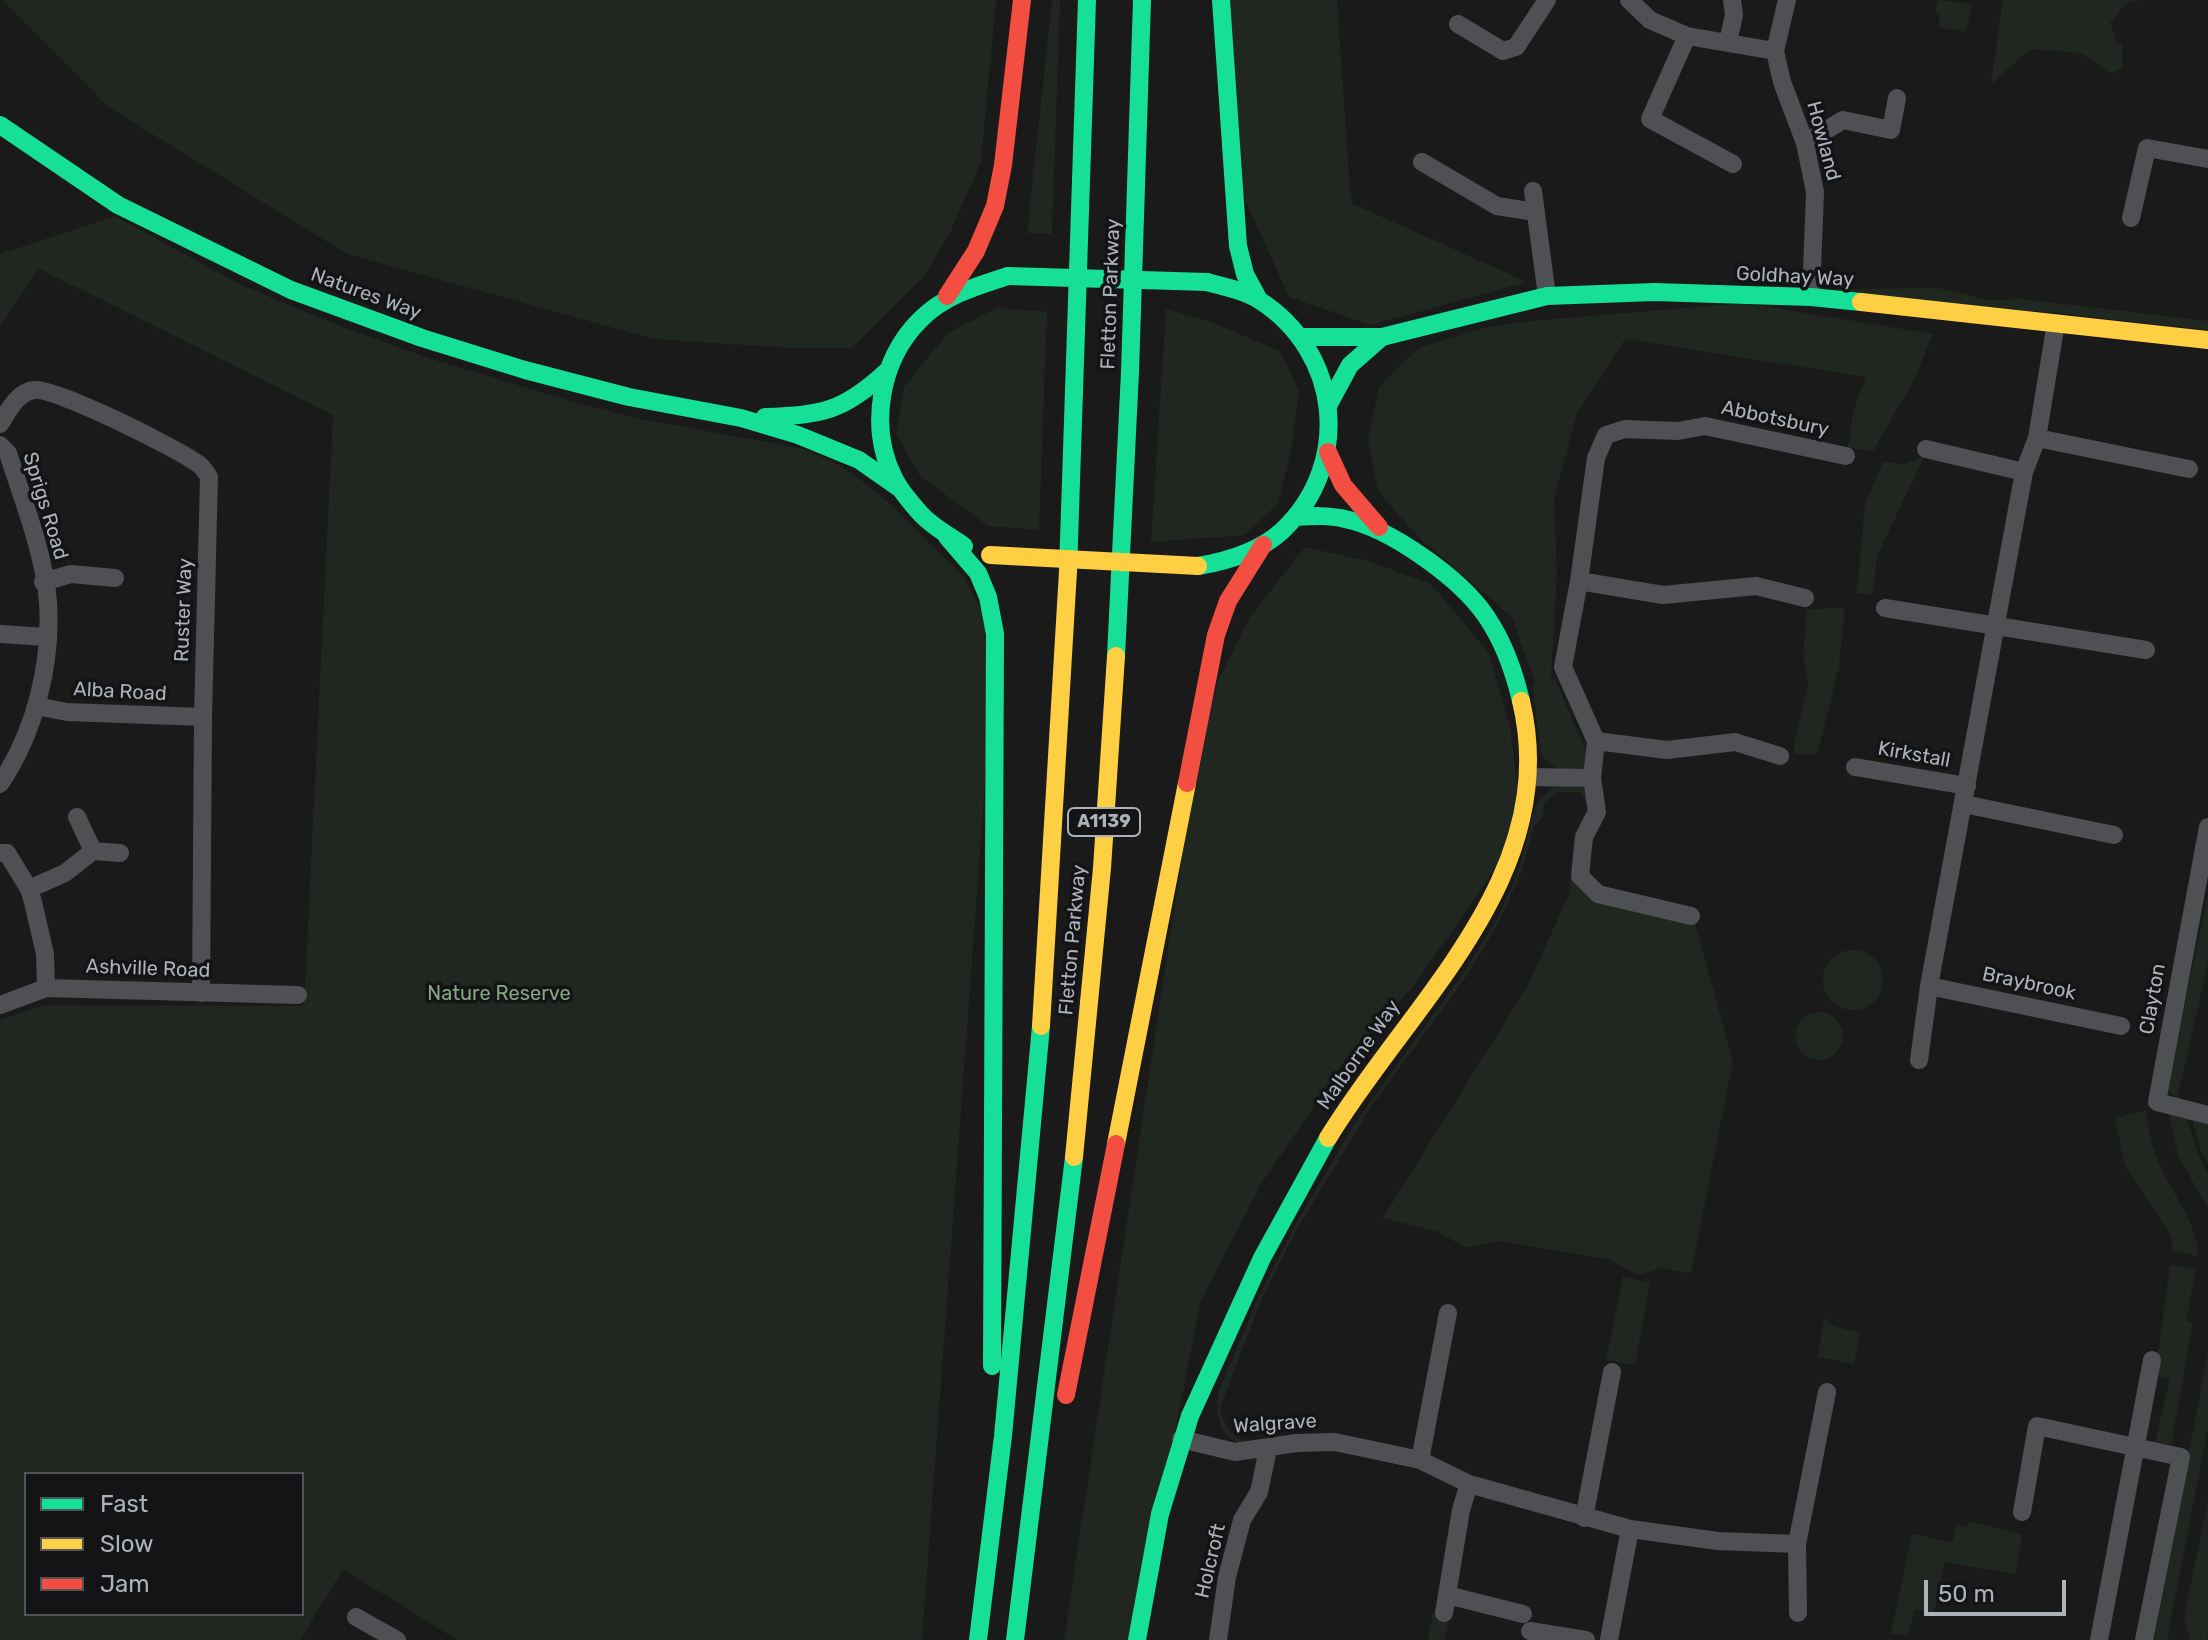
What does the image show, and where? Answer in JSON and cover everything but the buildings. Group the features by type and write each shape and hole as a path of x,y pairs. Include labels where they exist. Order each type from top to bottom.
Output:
{"main road":[{"path":"947,296 976,251 995,206 1003,165 1022,0"},
{"name":"Fletton Parkway","path":"978,1640 1022,1263 1044,990 1079,344 1087,0"},
{"name":"Fletton Parkway","path":"1016,1640 1062,1267 1092,988 1118,629 1133,330 1142,0"},
{"path":"1221,0 1238,246 1245,274 1259,300"},
{"name":"Natures Way","path":"3,133 118,205 291,290 422,338 525,370 629,397 741,418 828,446 859,460 899,488"},
{"path":"947,537 990,555 1198,566 1243,556 1263,545 1296,517 1316,486 1328,452 1329,404 1319,369 1302,337 1282,317 1259,300 1234,289 1207,282 1008,276 966,286 928,310 911,328 888,371 882,394 881,430 889,466 899,488 920,515 947,537 978,573 988,597 995,634 992,1537"},
{"name":"Goldhay Way","path":"1302,337 1382,337 1547,296 1654,292 1811,297 2208,340"},
{"name":"Goldhay Way","path":"1329,404 1340,376 1358,354 1382,337"},
{"name":"Natures Way","path":"741,418 829,413 861,396 888,371"},
{"name":"Malborne Way","path":"1328,452 1343,485 1364,513 1390,537"},
{"name":"Malborne Way","path":"1137,1640 1144,1587 1165,1492 1181,1439 1271,1237 1372,1071 1444,974 1498,884 1515,845 1525,811 1528,742 1523,710 1501,641 1485,615 1434,566 1390,537 1358,521 1326,514 1296,517"},
{"path":"1016,1640 1216,635 1228,601 1263,545"}],"street":[{"path":"1629,0 1650,20 1687,36 1775,51"},
{"path":"1728,42 1734,15 1732,0"},
{"name":"Howland","path":"1787,0 1775,51 1782,82 1805,143 1815,192 1811,297"},
{"path":"1458,24 1503,51 1516,47 1541,2"},
{"path":"1687,36 1650,119 1733,164"},
{"path":"1805,143 1843,120 1891,130 1897,98"},
{"path":"2131,218 2147,148 2208,159"},
{"path":"1422,162 1497,206 1535,212"},
{"path":"1533,191 1547,296"},
{"path":"1919,1060 1929,986 2024,472 2037,438 2056,323"},
{"name":"Ruster Way","path":"0,424 15,401 32,390 55,393 171,448 200,464 209,477 201,993"},
{"name":"Abbotsbury","path":"1596,741 1563,667 1596,458 1606,435 1625,429 1678,431 1705,426 1846,456"},
{"path":"2037,438 2189,469"},
{"name":"Sprigs Road","path":"0,445 8,453 37,546 48,601 43,673 36,706 14,763 0,784"},
{"path":"1926,449 2024,472"},
{"name":"Sprigs Road","path":"43,582 71,574 115,578"},
{"path":"1579,581 1663,595 1756,586 1805,598"},
{"path":"1885,608 2146,650"},
{"path":"0,634 46,637"},
{"name":"Alba Road","path":"36,706 67,712 203,717"},
{"path":"1691,916 1598,894 1580,876 1584,837 1597,812 1592,778 1596,741 1667,750 1735,742 1780,756"},
{"name":"Kirkstall","path":"1855,767 1966,795"},
{"path":"1528,777 1592,778"},
{"path":"1966,795 2114,835"},
{"path":"77,817 93,851"},
{"name":"Clayton","path":"2208,827 2157,1102 2208,1115"},
{"path":"29,889 65,873 93,851 120,853"},
{"path":"0,853 7,853 29,889 45,954 46,988"},
{"name":"Braybrook","path":"1929,986 2121,1026"},
{"name":"Ashville Road","path":"0,1005 46,988 298,995"},
{"path":"1420,1460 1448,1313"},
{"path":"2099,1640 2152,1360"},
{"path":"1584,1518 1612,1372"},
{"path":"1798,1613 1797,1544 1827,1392"},
{"path":"2022,1512 2037,1426 2181,1457 2144,1640"},
{"name":"Walgrave","path":"1181,1439 1235,1452 1297,1443 1335,1442 1420,1460 1469,1484 1630,1529 1718,1541 1797,1544"},
{"name":"Holcroft","path":"1218,1640 1227,1577 1242,1520 1259,1492 1268,1449"},
{"path":"1469,1484 1461,1510 1445,1604 1527,1622 1586,1640"},
{"path":"1609,1640 1630,1529"},
{"path":"356,1617 397,1640"}],"green space":[{"path":"2,0 996,0 981,162 948,237 923,277 852,348 791,348 654,339 347,254 107,106"},
{"path":"1052,0 1060,0 1052,234 1027,233"},
{"path":"1229,0 1337,0 1351,203 1527,282 1371,325 1289,297 1240,189"},
{"path":"1938,0 1972,4 1966,32 1938,27 1940,14 1935,13"},
{"path":"2003,0 2138,0 2126,3 2110,23 2115,42 2122,45 2122,69 2111,73 2082,53 2030,49 1991,84"},
{"name":"Nature Reserve","path":"115,216 241,285 431,359 641,419 804,449 839,465 875,490 963,576 983,614 992,689 922,1640 457,1640 343,1569 300,1640 0,1640 0,1020 45,1005 304,1006 333,415 38,268 0,327 0,254"},
{"path":"1836,282 1850,289 1938,288 1989,300 2021,299 2208,321 2208,330 2056,313 1848,297 1831,286"},
{"path":"1745,303 1933,334 1912,384 1873,451 1848,448 1853,412 1866,377 1625,339 1577,413 1554,498 1557,573 1551,678 1555,680 1589,758 1580,770 1559,769 1541,754 1532,684 1535,682 1512,617 1417,536 1378,491 1368,440 1379,387 1419,348 1483,328 1529,321"},
{"path":"997,308 1047,312 1039,530 988,526 920,476 896,433 904,387 948,333"},
{"path":"1166,309 1208,321 1280,351 1299,390 1292,446 1278,504 1244,535 1151,542"},
{"path":"1925,455 1877,556 1873,595 1857,593 1865,504 1883,462 1906,464"},
{"path":"1305,547 1371,562 1431,584 1489,653 1510,727 1518,793 1503,858 1412,988 1349,1055 1261,1184 1201,1300 1129,1640 1064,1640 1197,757 1219,679 1249,618"},
{"path":"1845,607 1839,666 1817,755 1794,754 1808,684 1803,656 1807,610"},
{"path":"1557,784 1583,786 1590,809 1575,880 1695,923 1733,1061 1691,1273 1662,1268 1637,1275 1608,1259 1500,1241 1462,1246 1439,1232 1383,1218 1528,985 1569,894 1575,833 1588,807 1580,792 1559,792 1544,803 1543,818 1534,826 1522,870 1500,920 1468,974 1373,1104 1297,1229 1261,1300 1220,1408 1232,1434 1243,1440 1260,1441 1238,1442 1230,1438 1220,1423 1219,1391 1257,1300 1297,1222 1353,1126 1466,969 1498,918 1519,869 1536,804"},
{"path":"2208,894 2208,961 2177,1100 2167,1089"},
{"path":"1853,950 1864,952 1874,959 1881,969 1881,991 1874,1001 1864,1008 1853,1010 1842,1008 1832,1001 1825,991 1823,980 1825,969 1832,959 1842,952"},
{"path":"1819,1012 1828,1013 1836,1019 1842,1027 1842,1045 1836,1053 1828,1059 1819,1060 1810,1059 1802,1053 1796,1045 1795,1036 1796,1027 1802,1019 1810,1013"},
{"path":"2146,1110 2156,1155 2190,1222 2198,1256 2172,1251 2171,1236 2125,1165 2115,1118"},
{"path":"2169,1114 2187,1119 2208,1173 2208,1209 2178,1155"},
{"path":"2191,1117 2208,1123 2208,1164 2201,1151"},
{"path":"2170,1265 2196,1270 2186,1321 2193,1323 2171,1445 2155,1442 2170,1379 2155,1375"},
{"path":"1623,1276 1650,1283 1635,1365 1606,1360"},
{"path":"1824,1319 1833,1326 1860,1333 1854,1364 1818,1357"},
{"path":"2208,1352 2208,1427 2167,1640 2154,1640"},
{"path":"2208,1501 2208,1633 2207,1640 2190,1640 2184,1617"},
{"path":"1968,1521 2022,1534 2016,1574 1945,1562 1934,1612 1915,1609 1908,1636 1891,1633 1912,1534 1952,1542 1957,1525 1967,1527"},
{"path":"1433,1612 1449,1616 1444,1640 1428,1640"}],"traffic: fast":[{"path":"1068,571 1087,0"},
{"path":"1116,656 1130,372 1142,0"},
{"path":"1221,0 1238,246 1245,274 1259,300"},
{"path":"0,125 118,205 291,290 422,338 525,370 629,397 741,418 798,435 859,460 899,488"},
{"path":"964,546 924,518 894,478 881,437 882,394 896,354 921,319 951,297 1008,276"},
{"path":"1008,276 1207,282"},
{"path":"1198,566 1243,554 1263,545 1282,531 1305,504 1320,474 1328,442 1328,410 1321,378 1307,349 1286,322 1259,300 1207,282"},
{"path":"1302,337 1382,337 1547,296 1654,292 1811,297 1861,302"},
{"path":"1329,404 1350,365 1382,337"},
{"path":"765,417 802,415 832,408 858,395 887,371"},
{"path":"1296,517 1333,517 1363,524 1403,544 1442,571 1486,616 1507,657 1521,701"},
{"path":"947,537 978,573 988,597 995,634 992,1366"},
{"path":"978,1640 1003,1436 1041,1026"},
{"path":"1137,1640 1160,1514 1190,1416 1262,1258 1328,1138"},
{"path":"1015,1640 1074,1157"}],"traffic: slow":[{"path":"1861,302 2208,340"},
{"path":"990,555 1198,566"},
{"path":"1041,1026 1068,571"},
{"path":"1074,1157 1102,868 1116,656"},
{"path":"1328,1138 1436,987 1471,934 1500,881 1520,824 1528,764 1521,701"},
{"path":"1116,1144 1187,783"}],"traffic: jam":[{"path":"947,296 976,251 995,206 1003,165 1022,0"},
{"path":"1328,452 1343,485 1379,527"},
{"path":"1187,783 1216,635 1228,601 1263,545"},
{"path":"1066,1395 1116,1144"}]}
